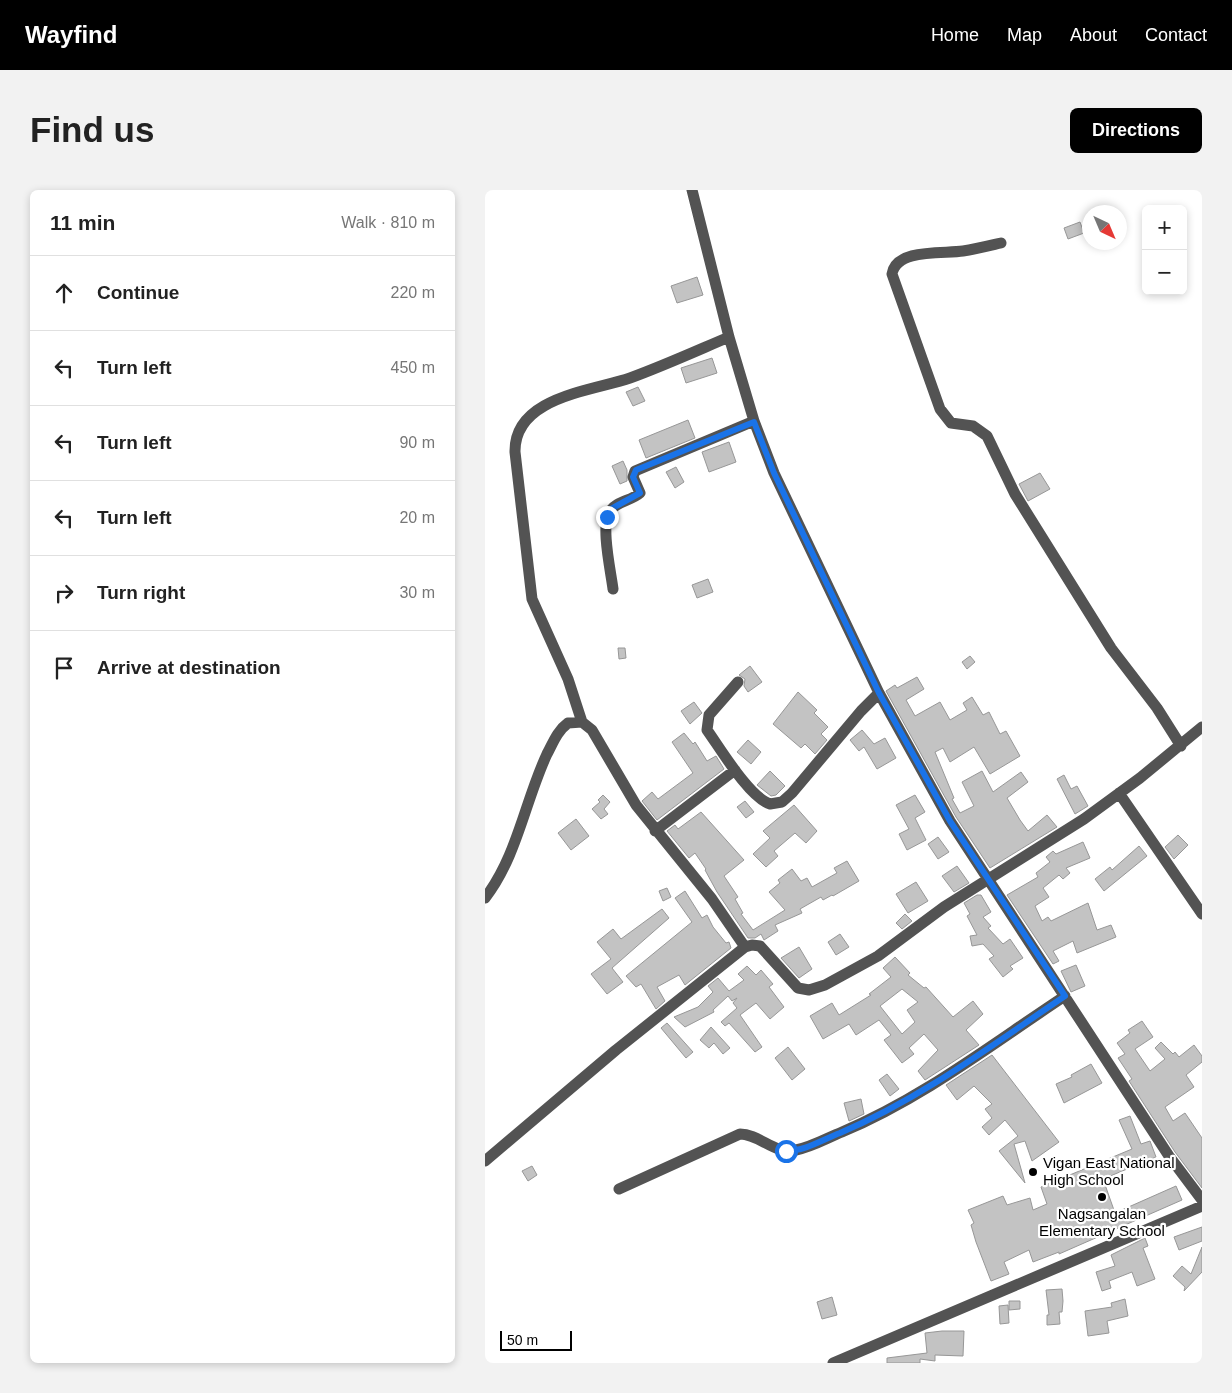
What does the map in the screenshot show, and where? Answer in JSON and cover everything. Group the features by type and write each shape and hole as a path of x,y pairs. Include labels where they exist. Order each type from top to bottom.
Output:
{"street":[{"path":"692,190 729,338 754,422 774,473 879,693 950,821 1169,1156 1202,1200"},
{"path":"1001,243 963,251 920,254 899,262 894,267 893,274 940,409 951,422 973,426 987,436 1015,494 1096,624 1181,746"},
{"path":"729,338 631,377 566,394 553,400 527,420 517,433 515,452 532,599 568,679 582,722 592,730 612,767 655,831 712,899 745,947"},
{"path":"613,589 606,532 607,517 611,509 640,493 633,477 635,471 754,422"},
{"path":"738,682 709,715 706,724 707,730 735,770 765,802 770,804 782,802 793,794 853,720 879,693"},
{"path":"485,898 504,868 533,786 558,733 568,723 582,722"},
{"path":"485,1161 617,1050 745,947 752,945 760,946 798,988 817,989 878,956 944,907 988,878 1054,839 1119,793 1202,728"},
{"path":"655,831 735,770"},
{"path":"1119,793 1202,914"},
{"path":"619,1189 739,1134 748,1134 775,1148 795,1151 873,1119 918,1095 1065,996"},
{"path":"833,1363 1202,1206"}],"building":[{"path":"1080,222 1082,234 1068,239 1064,228"},
{"path":"697,277 703,295 677,303 671,286"},
{"path":"712,358 717,373 686,383 681,368"},
{"path":"638,387 645,401 633,406 626,392"},
{"path":"688,420 695,438 646,458 639,440"},
{"path":"729,442 736,462 709,472 702,452"},
{"path":"623,461 627,470 627,481 620,484 612,466"},
{"path":"676,467 684,482 675,488 666,472"},
{"path":"1040,473 1050,489 1028,501 1019,484"},
{"path":"708,579 713,592 697,598 692,585"},
{"path":"618,648 625,648 626,658 619,659"},
{"path":"970,656 975,662 967,669 962,662"},
{"path":"750,666 762,682 748,692 744,686 745,679 739,675"},
{"path":"917,677 924,689 906,700 915,716 940,702 950,720 967,710 963,703 972,697 983,715 989,712 1000,734 1006,731 1020,756 990,774 974,747 950,762 943,748 935,752 954,798 952,799 960,813 974,806 962,782 982,771 993,792 1021,772 1028,782 1007,798 1020,820 1028,831 1047,815 1057,827 990,868 956,817 886,691 895,685 897,688"},
{"path":"798,692 817,710 814,713 828,727 821,734 827,740 815,754 805,744 801,748 773,724"},
{"path":"694,702 702,713 690,724 681,711"},
{"path":"862,730 874,744 885,738 896,758 877,769 864,747 859,751 850,740"},
{"path":"684,733 693,744 695,742 707,761 716,756 724,769 657,820 642,801 652,792 658,799 693,773 672,742"},
{"path":"748,740 761,752 751,764 737,752"},
{"path":"770,771 785,786 776,795 771,796 757,785"},
{"path":"1064,775 1071,789 1077,786 1088,806 1075,814 1057,779"},
{"path":"603,795 610,802 604,809 608,814 601,819 592,809 600,802 598,800"},
{"path":"915,795 925,812 915,818 926,840 907,850 899,834 909,829 896,805"},
{"path":"745,801 754,812 746,818 737,807"},
{"path":"794,805 817,831 806,843 795,833 774,851 778,856 766,867 753,854 770,838 763,831"},
{"path":"701,812 744,860 724,876 738,897 735,899 743,913 741,914 753,930 785,910 769,892 780,883 778,880 792,869 801,881 807,878 812,887 837,873 834,868 847,861 859,881 833,896 823,900 821,897 800,909 802,913 775,925 778,931 764,940 761,934 755,938 748,938 717,892 706,869 695,853 689,858 667,831 675,825 678,829"},
{"path":"576,819 589,836 571,850 558,833"},
{"path":"1178,835 1188,845 1174,859 1165,847"},
{"path":"938,837 949,852 938,859 928,844"},
{"path":"1083,842 1090,858 1066,868 1070,873 1063,879 1059,875 1043,888 1049,897 1035,906 1042,921 1048,917 1051,921 1088,903 1097,930 1111,925 1116,937 1077,953 1073,941 1053,951 1059,961 1053,964 1007,895 1038,877 1036,873 1050,862 1046,857 1053,851 1056,854"},
{"path":"1139,846 1147,856 1104,891 1095,879 1110,867 1112,870"},
{"path":"957,866 969,883 954,892 942,876"},
{"path":"916,882 928,901 908,913 896,894"},
{"path":"667,888 671,897 663,901 659,891"},
{"path":"685,891 702,918 707,915 713,927 726,943 729,942 731,948 685,985 679,975 657,987 665,1001 656,1009 641,984 636,987 626,976 692,922 675,898"},
{"path":"977,895 981,895 991,912 983,917 991,926 988,928 1003,944 1010,939 1023,958 1010,966 1013,969 1003,977 989,959 994,956 983,944 972,946 970,936 977,935 967,916 970,914 964,903"},
{"path":"662,909 669,918 612,968 623,982 607,994 591,974 611,959 597,942 613,929 621,939"},
{"path":"905,914 912,921 902,929 896,923"},
{"path":"840,934 849,947 836,955 828,942"},
{"path":"799,947 812,969 799,978 781,958"},
{"path":"895,957 910,973 908,975 924,988 926,987 953,1017 973,1001 983,1014 966,1030 979,1045 925,1080 918,1071 938,1050 924,1034 909,1048 914,1054 902,1063 884,1040 891,1035 879,1020 856,1035 849,1024 823,1039 810,1016 832,1003 839,1015 871,995 869,994 891,977 883,968","holes":["902,989 918,1002 907,1010 915,1022 902,1034 880,1006"]},
{"path":"1076,965 1085,986 1071,992 1061,971"},
{"path":"747,966 756,975 761,970 773,984 769,987 784,1007 770,1019 756,1003 740,1015 762,1047 755,1052 729,1023 725,1026 721,1022 737,1008 733,1003 737,998 732,1001 728,996 713,1010 714,1012 685,1027 674,1017 698,1007 713,992 708,986 718,978 729,991 744,980 738,974"},
{"path":"1142,1021 1153,1037 1135,1049 1150,1071 1165,1059 1155,1048 1161,1042 1173,1054 1175,1052 1179,1057 1194,1045 1202,1056 1202,1062 1186,1075 1194,1087 1165,1107 1173,1121 1185,1113 1202,1138 1202,1188 1175,1152 1129,1081 1132,1079 1118,1058 1125,1054 1117,1043 1130,1033 1128,1030"},
{"path":"667,1023 693,1052 686,1058 661,1028"},
{"path":"711,1027 730,1048 723,1054 714,1043 709,1048 700,1040"},
{"path":"788,1047 805,1069 792,1080 775,1058"},
{"path":"992,1055 1059,1142 1032,1161 1025,1141 1014,1144 1025,1183 999,1151 1018,1136 1005,1120 989,1135 982,1127 992,1118 985,1109 992,1104 974,1086 957,1100 946,1085"},
{"path":"1091,1064 1102,1083 1064,1103 1056,1084 1072,1077 1071,1075"},
{"path":"887,1074 899,1089 890,1096 879,1080"},
{"path":"861,1099 864,1114 849,1121 844,1103"},
{"name":"Nagsangalan Elementary School","path":"1130,1116 1141,1144 1150,1141 1156,1157 1103,1179 1115,1213 1176,1186 1182,1200 1059,1254 1059,1252 1033,1262 1029,1250 1004,1262 1009,1274 991,1281 976,1242 971,1225 974,1223 968,1210 1003,1196 1007,1205 1030,1198 1033,1210 1047,1204 1041,1187 1132,1149 1119,1120"},
{"path":"532,1166 537,1175 528,1181 522,1171"},
{"path":"1202,1227 1202,1241 1179,1250 1174,1237"},
{"path":"1145,1238 1148,1246 1143,1248 1155,1279 1137,1286 1132,1272 1109,1281 1111,1288 1102,1291 1096,1272 1115,1266 1111,1255"},
{"path":"1202,1247 1202,1272 1184,1291 1185,1287 1173,1276 1182,1266 1191,1274"},
{"path":"1062,1289 1062,1312 1059,1312 1060,1324 1047,1325 1047,1315 1049,1315 1046,1290"},
{"path":"832,1297 837,1315 822,1319 817,1302"},
{"path":"1125,1299 1128,1316 1107,1321 1109,1333 1088,1336 1085,1311 1112,1307 1111,1303"},
{"path":"1009,1301 1020,1301 1020,1309 1009,1310"},
{"path":"1008,1305 1009,1323 1000,1324 999,1306"},
{"path":"964,1331 963,1356 935,1355 935,1361 920,1359 920,1363 887,1363 887,1358 927,1353 925,1333"}],"place":[{"name":"Vigan East National High School","path":"1033,1172"},
{"name":"Nagsangalan Elementary School","path":"1102,1197"}],"route":[{"path":"607,517 611,509 640,493 633,477 636,470 754,422 774,473 879,693 900,732 950,821 1065,996 918,1095 873,1119 809,1146 795,1151 786,1151"}]}
